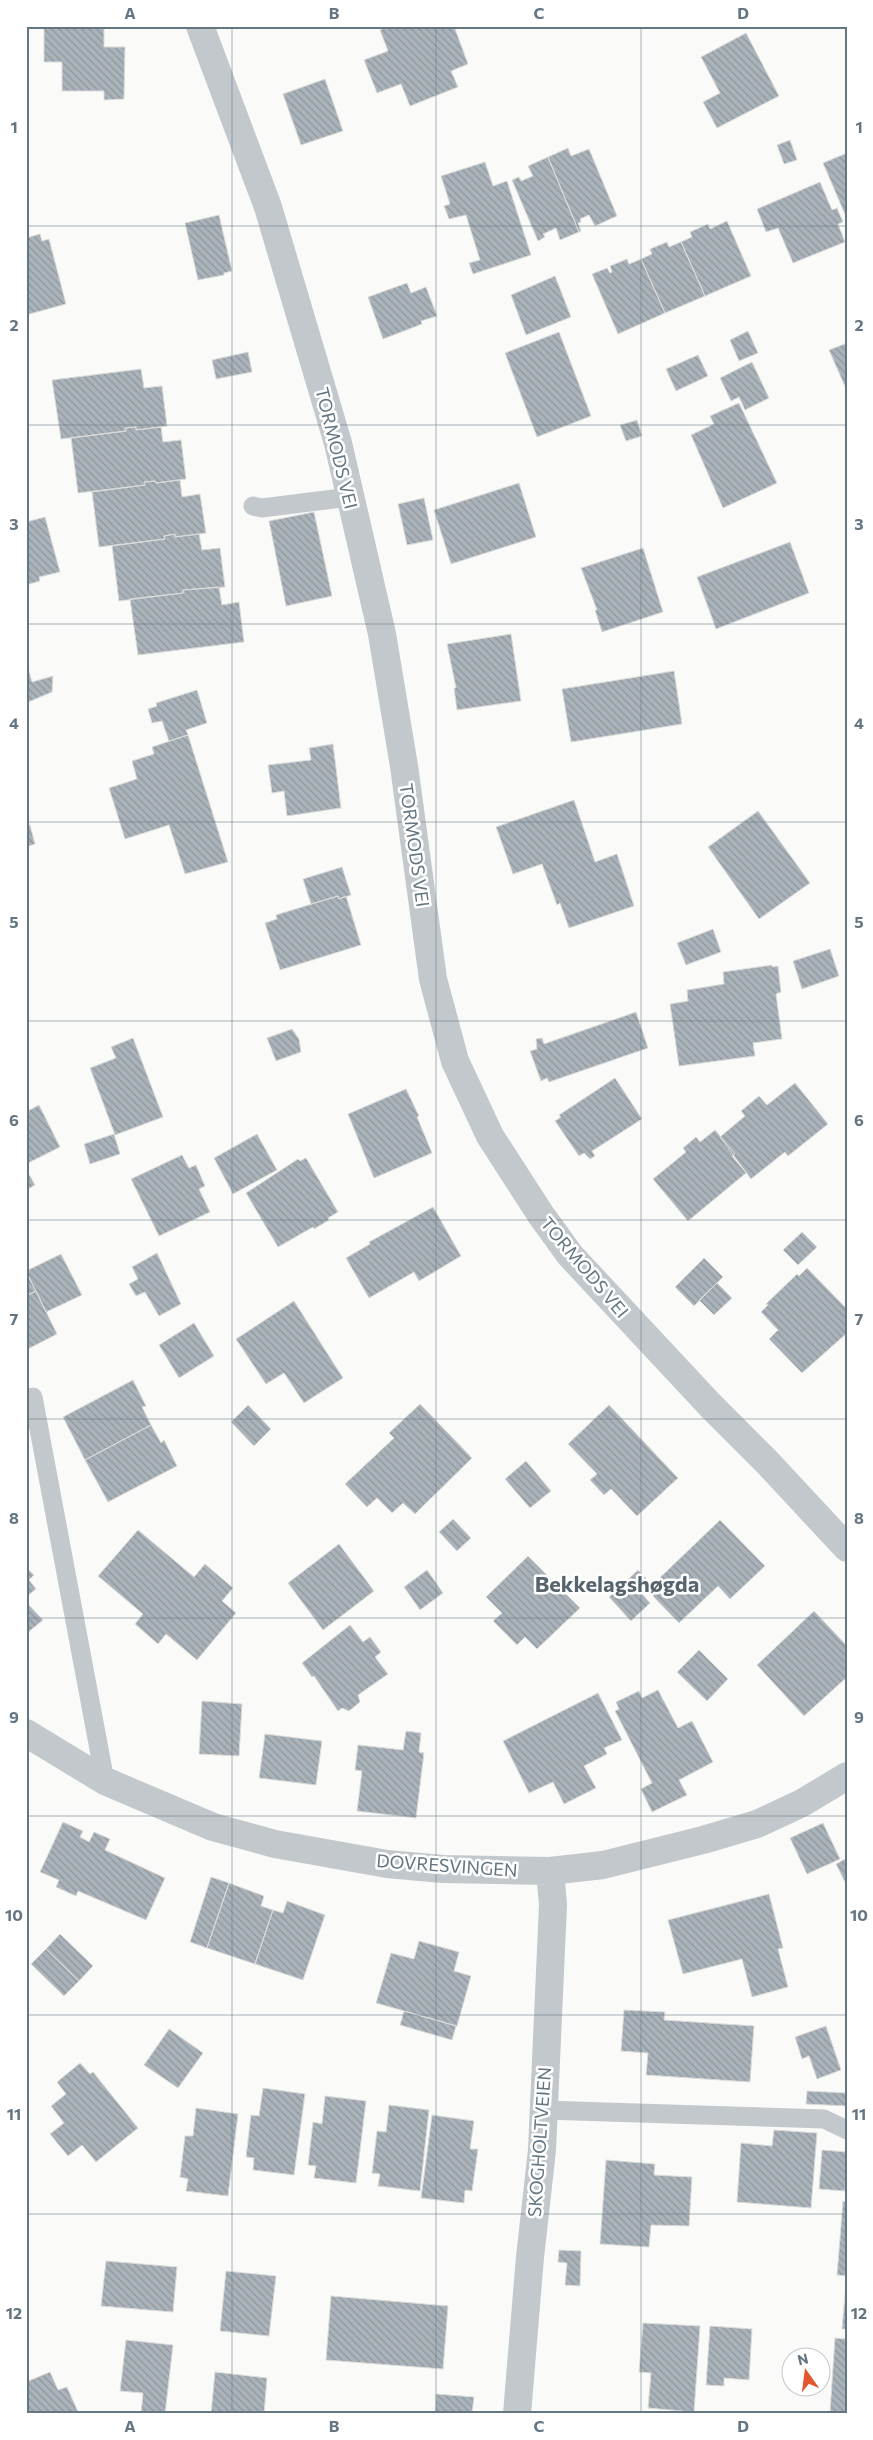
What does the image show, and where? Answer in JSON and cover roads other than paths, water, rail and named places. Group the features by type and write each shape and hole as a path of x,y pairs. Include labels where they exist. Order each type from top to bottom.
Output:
{"street":[{"name":"TORMODS VEI","path":"200,26 271,215 338,443 385,653 404,766 433,979 455,1061 490,1136 540,1215 570,1255 710,1406 766,1461 847,1548"},
{"name":"DOVRESVINGEN","path":"26,1734 105,1781 213,1827 275,1844 387,1864 424,1867 550,1871 603,1865 703,1840 757,1824 802,1803 847,1776"},
{"name":"SKOGHOLTVEIEN","path":"517,2414 530,2257 542,2150 553,1906 550,1871"}],"lane":[{"path":"252,506 262,508 350,497"},
{"path":"33,1397 105,1781"},
{"path":"543,2110 824,2119 847,2130"}],"district":[{"name":"Bekkelagshøgda","path":"617,1583"}]}
